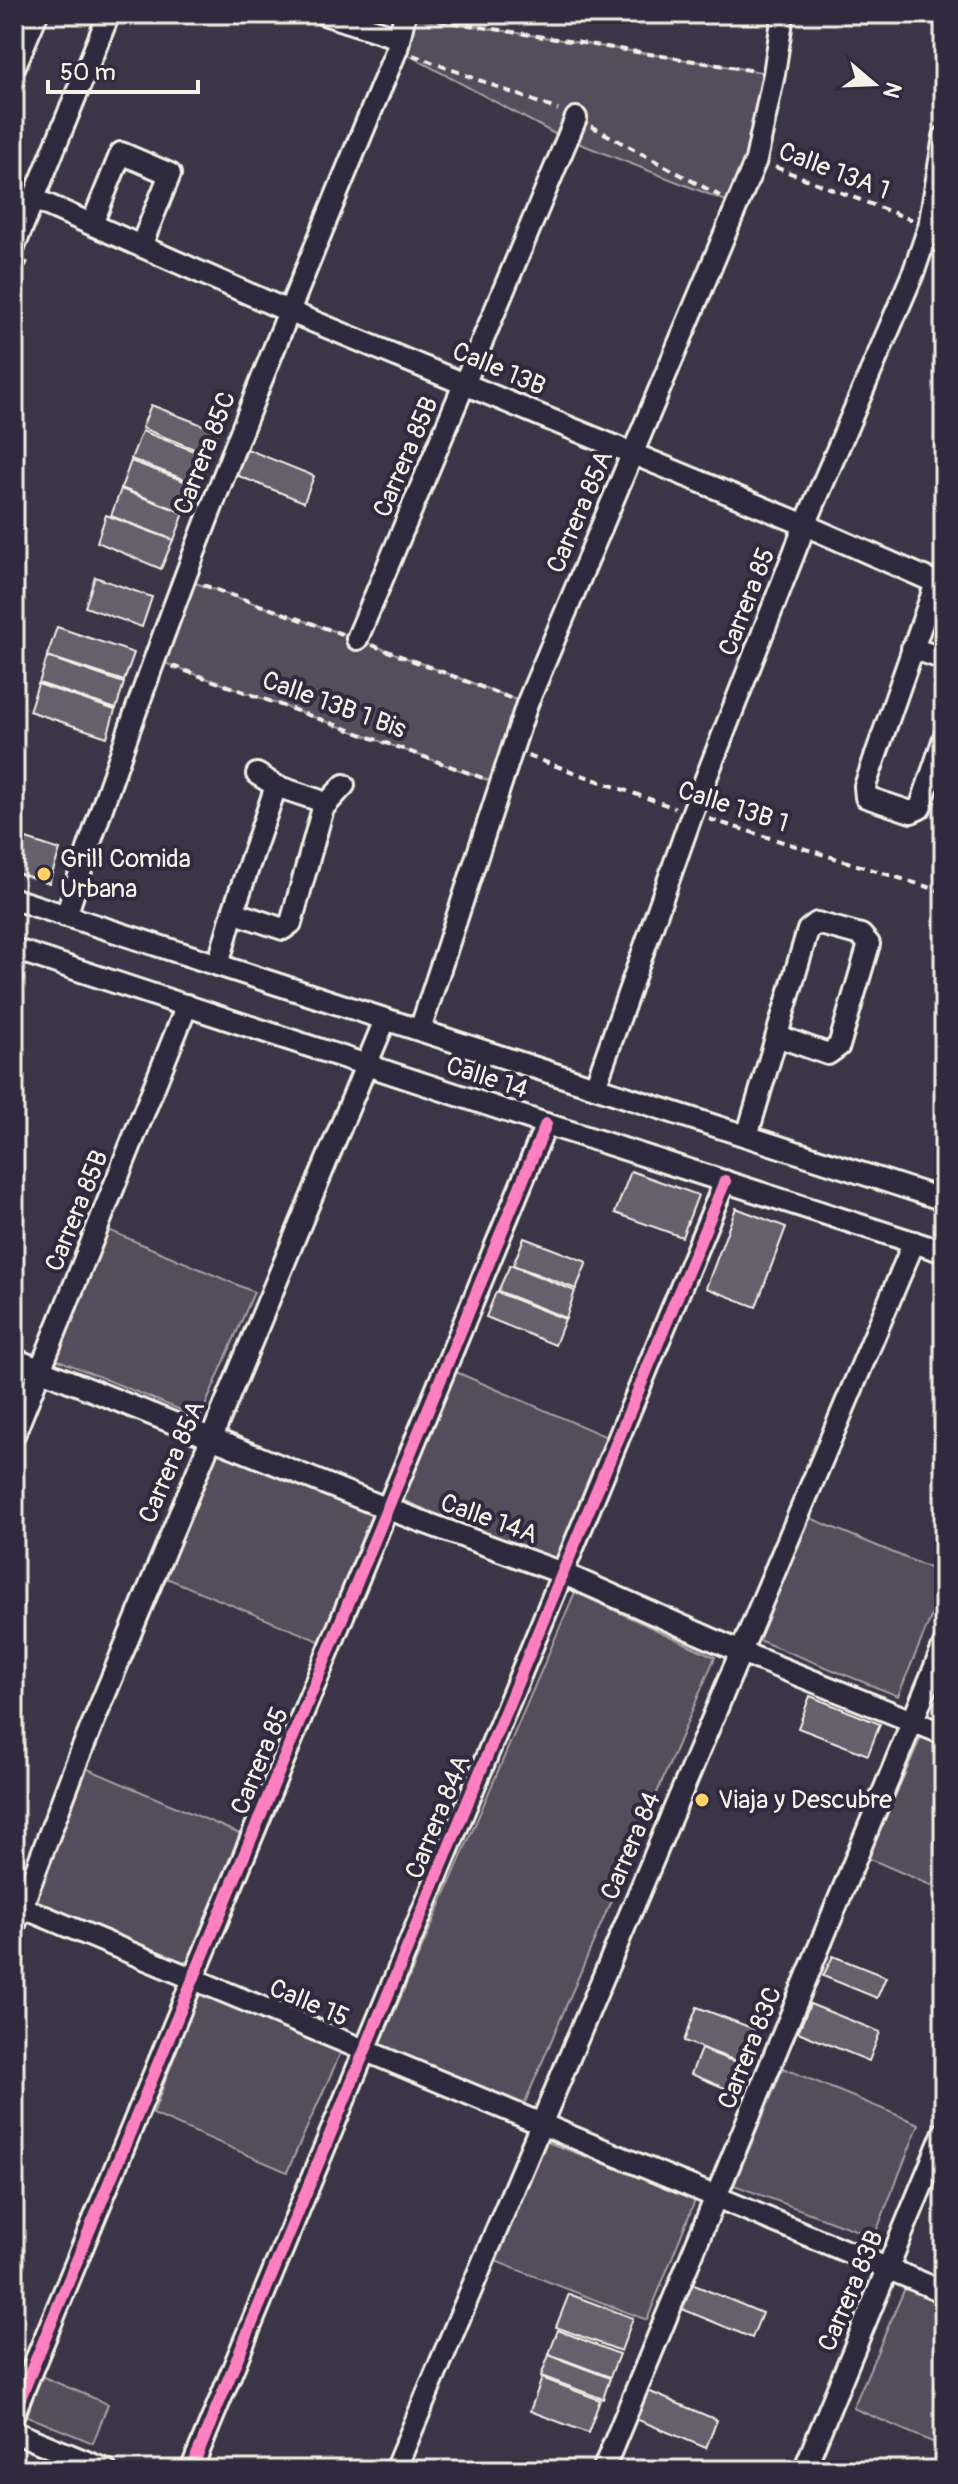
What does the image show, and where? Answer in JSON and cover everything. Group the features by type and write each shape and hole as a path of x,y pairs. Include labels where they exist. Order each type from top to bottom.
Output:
{"street":[{"path":"14,68 37,14"},
{"path":"14,247 109,14"},
{"path":"324,14 399,38"},
{"name":"Carrera 85C","path":"66,916 156,660 288,311 397,49 405,14"},
{"name":"Carrera 85A","path":"420,1030 527,704 756,160 783,14"},
{"name":"Carrera 85B","path":"357,639 576,118"},
{"name":"Carrera 85","path":"595,1087 692,814 805,525 908,285 929,227 944,137"},
{"path":"92,224 121,153 170,174 141,246"},
{"name":"Calle 13B","path":"34,199 288,311 805,525 940,585"},
{"path":"940,585 912,648 865,786 866,797 911,812 920,808 944,738"},
{"path":"912,648 944,659"},
{"path":"257,774 276,786 318,800 323,808"},
{"path":"233,912 283,929 291,923 323,808 344,785"},
{"path":"218,965 276,786"},
{"name":"Calle 14","path":"14,899 944,1199"},
{"path":"747,1136 808,930 817,923 861,935 869,944 839,1046 828,1054 777,1036"},
{"name":"Calle 14","path":"16,955 187,1005 366,1066 944,1252"},
{"name":"Carrera 85B","path":"14,1435 187,1005"},
{"name":"Carrera 85A","path":"14,1927 18,1906 76,1764 385,1020"},
{"name":"Carrera 85","path":"14,2413 546,1124"},
{"name":"Carrera 84A","path":"191,2470 725,1181"},
{"name":"Carrera 84","path":"395,2470 914,1242"},
{"name":"Calle 14A","path":"14,1359 388,1509 562,1573 741,1652 944,1734"},
{"name":"Carrera 83C","path":"603,2470 944,1645"},
{"name":"Calle 15","path":"18,1906 944,2292"},
{"name":"Carrera 83B","path":"804,2470 944,2132"},
{"path":"14,2432 106,2470"}],"path":[{"path":"405,14 774,74"},
{"path":"24,2470 29,2456"}],"shaded area":[{"path":"405,15 774,74 736,205 555,134 397,49"},
{"path":"184,579 357,639 527,704 501,785 156,660"},
{"path":"106,1229 254,1292 200,1418 51,1357"},
{"path":"456,1372 607,1437 554,1565 403,1500"},
{"path":"211,1437 388,1509 331,1646 154,1573"},
{"path":"808,1517 944,1574 944,1586 898,1696 753,1638"},
{"path":"575,1592 715,1657 523,2107 378,2050"},
{"path":"921,1737 944,1747 944,1891 868,1858"},
{"path":"76,1764 252,1839 193,1979 22,1907"},
{"path":"199,1991 341,2052 287,2172 153,2114"},
{"path":"783,2068 919,2124 874,2237 734,2185"},
{"path":"539,2139 696,2198 647,2320 490,2259"},
{"path":"905,2288 944,2304 944,2447 853,2408"},
{"path":"41,2376 108,2404 93,2443 27,2416"}],"building":[{"path":"151,405 218,431 209,455 142,428"},
{"path":"142,431 207,456 196,484 131,459"},
{"path":"242,447 314,476 304,502 231,473"},
{"path":"131,461 195,485 185,513 121,488"},
{"path":"121,489 184,513 174,540 111,516"},
{"path":"106,515 173,540 161,569 97,542"},
{"path":"95,577 152,597 142,627 85,607"},
{"path":"57,627 134,653 124,681 47,656"},
{"path":"47,657 124,683 116,709 39,683"},
{"path":"38,684 115,710 107,737 29,711"},
{"path":"14,835 60,850 49,883 14,872"},
{"path":"631,1171 698,1195 682,1237 615,1213"},
{"path":"736,1208 786,1227 756,1307 706,1288"},
{"path":"524,1238 587,1262 576,1289 513,1265"},
{"path":"510,1265 575,1291 566,1318 498,1291"},
{"path":"496,1292 565,1319 555,1345 486,1317"},
{"path":"810,1696 880,1724 868,1755 798,1728"},
{"path":"833,1956 886,1977 877,1998 823,1976"},
{"path":"810,2004 880,2032 869,2061 798,2032"},
{"path":"697,2007 757,2030 744,2064 684,2041"},
{"path":"701,2049 738,2063 727,2089 691,2074"},
{"path":"692,2284 762,2313 752,2338 682,2309"},
{"path":"569,2294 633,2318 621,2351 556,2327"},
{"path":"558,2330 619,2354 610,2377 549,2354"},
{"path":"549,2355 610,2378 603,2399 541,2376"},
{"path":"542,2378 600,2400 588,2433 530,2411"},
{"path":"648,2391 717,2420 706,2448 636,2419"}],"cycle path":[{"path":"14,2413 546,1124"},
{"path":"191,2470 725,1181"}],"place":[{"name":"Grill Comida Urbana","path":"44,874"},
{"name":"Viaja y Descubre","path":"702,1800"}]}
